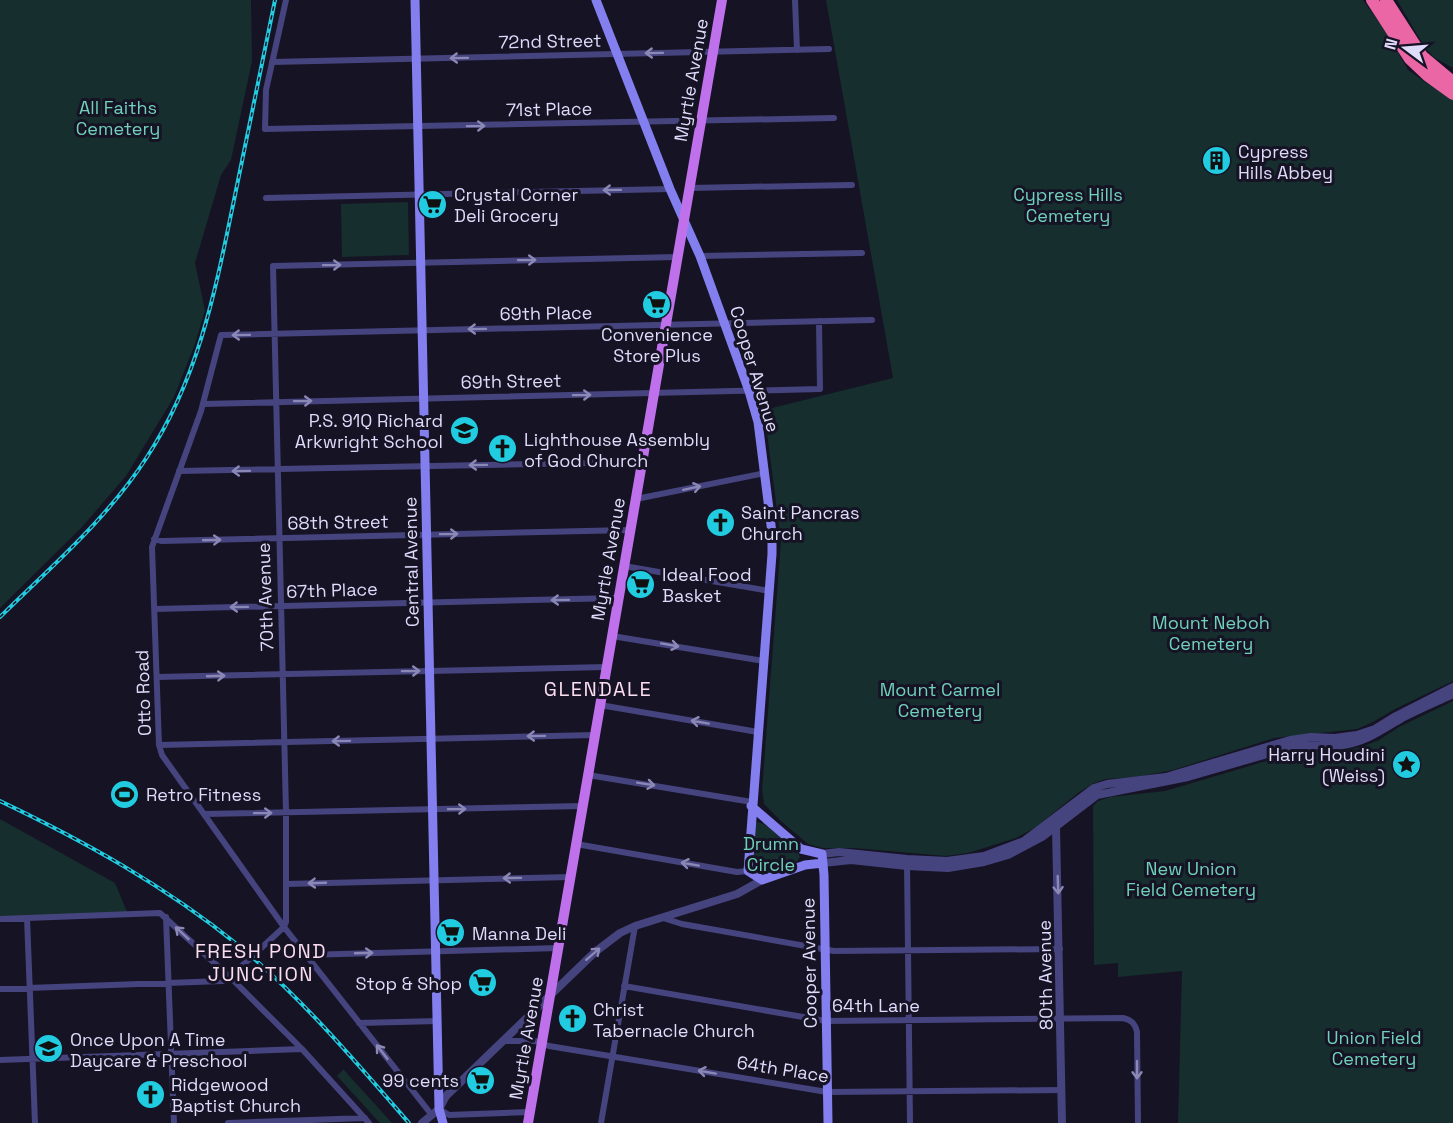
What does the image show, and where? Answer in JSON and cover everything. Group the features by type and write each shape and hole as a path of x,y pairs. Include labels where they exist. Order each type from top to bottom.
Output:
{"highway":[{"path":"1372,0 1416,65 1453,94"},
{"path":"1386,0 1425,60 1453,82"}],"main road":[{"name":"Central Avenue","path":"415,0 437,950 438,1021 435,1112 443,1123"},
{"name":"Cooper Avenue","path":"596,0 670,189 700,256 758,422 772,533 770,591 748,871"},
{"name":"Myrtle Avenue","path":"529,1118 722,0"},
{"path":"752,804 801,849 822,858"},
{"path":"799,867 802,858 801,849"},
{"name":"Cooper Avenue","path":"822,858 828,1123"},
{"path":"748,871 762,880 822,858"}],"street":[{"path":"272,62 286,0"},
{"path":"795,0 797,50"},
{"name":"72nd Street","path":"272,62 829,49"},
{"name":"71st Place","path":"272,62 266,90 265,129 834,118"},
{"path":"689,188 852,185"},
{"path":"266,198 670,189"},
{"path":"700,256 862,253"},
{"path":"421,263 677,257"},
{"name":"70th Avenue","path":"284,927 286,922 286,812 273,266 421,263"},
{"name":"69th Place","path":"221,335 872,320"},
{"name":"69th Street","path":"203,404 820,389 819,321"},
{"name":"Otto Road","path":"221,335 203,404 151,549 159,745 162,755 305,955 435,1112"},
{"path":"179,471 642,462"},
{"path":"635,499 765,473"},
{"name":"68th Street","path":"154,539 162,541 630,530"},
{"path":"624,566 770,591"},
{"name":"67th Place","path":"155,609 618,598"},
{"path":"612,636 764,661"},
{"path":"157,677 606,666"},
{"path":"822,858 839,852 948,868 984,862 1008,855 1029,845 1096,795 1188,777 1291,747 1306,744 1343,744 1376,731 1453,687"},
{"path":"1397,718 1453,693"},
{"path":"600,705 758,732"},
{"path":"907,863 984,856 1024,841 1094,788 1107,784 1166,777 1290,740 1311,737 1335,738 1376,731"},
{"path":"159,745 595,735"},
{"path":"588,775 752,804"},
{"path":"204,814 582,806"},
{"name":"80th Avenue","path":"1056,827 1062,1123"},
{"path":"576,844 737,872 748,871"},
{"path":"907,863 910,1123"},
{"path":"286,884 571,877"},
{"path":"422,1123 435,1112 446,1096 595,951 620,933 635,926 737,894 762,880"},
{"path":"0,919 160,913 302,1049 367,1121"},
{"path":"27,918 35,1123"},
{"path":"165,918 174,1123"},
{"path":"663,918 682,924 825,950 1060,949"},
{"path":"601,1123 635,926"},
{"path":"0,989 224,981 284,927"},
{"path":"305,955 558,948"},
{"name":"64th Lane","path":"624,986 826,1021 1123,1018 1135,1024 1137,1032 1137,1123"},
{"path":"359,1023 438,1021"},
{"name":"64th Place","path":"502,1041 535,1041 827,1092 1062,1090"},
{"path":"0,1060 302,1049"},
{"path":"435,1112 449,1115 529,1118"},
{"path":"228,1123 367,1121"}],"green space":[{"name":"All Faiths Cemetery","path":"0,0 251,0 252,61 231,160 221,175 195,263 205,310 195,344 174,397 126,476 82,527 0,608"},
{"path":"826,0 1363,0 1388,35 1408,70 1453,100 1453,681 1357,729 1274,738 1173,770 1137,777 1106,779 1094,783 1036,827 1016,838 968,853 946,856 854,848 822,848 808,844 764,804 762,790 781,541 764,410 893,378"},
{"path":"1397,0 1453,0 1453,68 1435,58 1425,48"},
{"path":"408,202 409,255 342,257 341,204"},
{"path":"1453,701 1453,1123 1178,1123 1182,971 1118,977 1118,963 1094,965 1093,806 1098,801 1110,797 1165,791 1300,751 1344,750 1362,747"},
{"path":"0,819 115,883 128,914 0,919"},
{"name":"Drumn Circle","path":"757,822 788,841 800,857 795,864 760,876 750,866 752,829"},
{"path":"344,1069 392,1123 380,1123 337,1076"}],"railway":[{"path":"0,617 78,541 115,501 147,457 180,396 212,301 275,0"},
{"path":"0,801 62,832 153,884 238,945 305,1007 409,1123"}],"place":[{"name":"Cypress Hills Abbey","path":"1217,161"},
{"name":"Crystal Corner Deli Grocery","path":"433,204"},
{"name":"Convenience Store Plus","path":"657,305"},
{"name":"P.S. 91Q Richard Arkwright School","path":"464,430"},
{"name":"Lighthouse Assembly of God Church","path":"503,449"},
{"name":"Saint Pancras Church","path":"720,522"},
{"name":"Ideal Food Basket","path":"641,584"},
{"name":"Harry Houdini (Weiss)","path":"1406,764"},
{"name":"Retro Fitness","path":"125,794"},
{"name":"Manna Deli","path":"451,933"},
{"name":"Stop & Shop","path":"483,983"},
{"name":"Christ Tabernacle Church","path":"572,1019"},
{"name":"Once Upon A Time Daycare & Preschool","path":"49,1049"},
{"name":"99 cents","path":"480,1080"},
{"name":"Ridgewood Baptist Church","path":"150,1094"}],"district":[{"name":"GLENDALE","path":"598,689"},
{"name":"FRESH POND JUNCTION","path":"261,962"}],"park label":[{"name":"Cypress Hills Cemetery","path":"1068,204"},
{"name":"Mount Neboh Cemetery","path":"1211,632"},
{"name":"Mount Carmel Cemetery","path":"940,699"},
{"name":"New Union Field Cemetery","path":"1191,878"},
{"name":"Union Field Cemetery","path":"1374,1047"}]}
